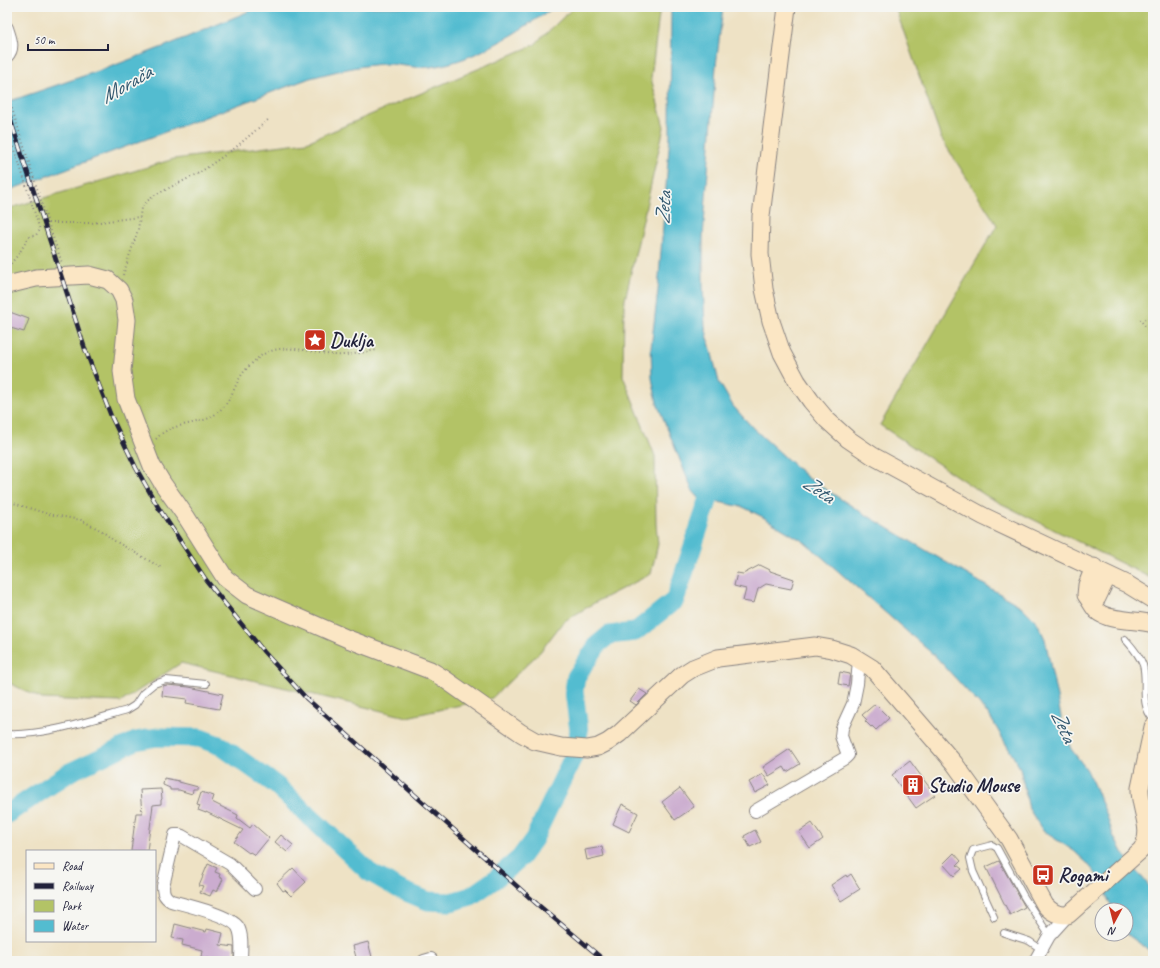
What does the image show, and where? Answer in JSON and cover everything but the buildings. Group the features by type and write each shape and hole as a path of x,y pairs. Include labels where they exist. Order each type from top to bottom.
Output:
{"street":[{"path":"787,7 761,216 760,248 762,281 769,314 779,346 792,373 811,401 827,420 848,439 873,456 1099,576 1134,588 1153,600"},
{"path":"7,28 12,44 11,51 7,56"},
{"path":"7,285 36,278 89,275 108,280 119,290 124,300 128,320 122,371 123,383 126,399 152,466 225,578 247,594 348,639 430,670 521,733 536,741 561,747 587,749 598,747 608,742 619,734 682,675 693,668 718,658 815,646 832,649 851,655 872,668 954,763 1009,838 1050,912 1058,915 1068,915"},
{"path":"1099,576 1097,598 1092,602 1097,611 1106,616 1153,624"},
{"path":"756,811 846,758 848,755 841,736 842,728 853,704 857,684 859,660"},
{"path":"1035,961 1049,935 1084,900 1141,850 1146,841 1147,830 1140,797 1140,788 1153,727"},
{"path":"241,961 241,940 239,928 234,922 225,917 171,901 163,892 163,886 175,835 182,836 230,864 255,889"}],"lane":[{"path":"1125,639 1137,653 1143,665 1145,679 1145,704 1148,714 1153,719"},
{"path":"7,734 40,732 127,710 135,705 144,693 154,684 166,680 206,684"},
{"path":"994,917 973,871 970,858 972,850 992,845 997,848 1024,897 1049,935"},
{"path":"1004,933 1029,941 1041,949"}],"path":[{"path":"7,93 47,222 68,276"},
{"path":"119,290 138,230 141,208 146,202 155,195 199,173 235,148 268,118"},
{"path":"7,124 40,230 36,235 29,237 18,255 7,268"},
{"path":"47,222 91,223 139,217"},
{"path":"1153,318 1140,320 1153,336"},
{"path":"146,450 160,434 170,428 204,420 220,411 230,400 243,373 259,357 277,349 294,349 336,355 377,350"},
{"path":"7,501 48,514 81,520 102,531 113,540 162,568"}],"green space":[{"name":"Duklja","path":"574,7 660,7 651,78 664,127 624,304 623,376 655,456 656,524 658,544 651,574 596,602 563,622 540,652 492,698 407,717 181,663 121,702 42,699 7,682 7,209 174,159 307,142 534,45"},
{"path":"895,7 1153,7 1153,579 988,497 880,425 997,225 941,138"}],"water":[{"name":"Morača","path":"259,7 555,7 496,44 464,59 430,67 385,64 366,66 310,78 7,191 7,102 110,67 168,45"},
{"name":"Zeta","path":"671,7 723,7 716,66 703,237 705,326 719,382 733,406 753,428 808,478 861,512 1022,607 1037,622 1045,639 1064,731 1071,749 1087,770 1106,813 1113,835 1122,852 1153,891 1153,953 1134,939 1134,902 1109,902 1097,875 1087,863 1074,851 1043,831 1029,809 1020,768 989,715 936,657 806,543 743,507 699,498 692,490 657,403 652,378 651,348 658,290 670,135"}],"waterway":[{"path":"7,814 70,772 136,741 157,737 200,738 221,746 276,785 369,872 399,889 428,901 451,902 471,896 494,880 520,858 534,839 573,757 579,731 574,691 576,677 598,644 609,635 635,632 675,600 716,477"}],"railway":[{"path":"7,109 85,349 111,416 136,468 158,507 206,580 264,652 306,698 537,904 605,961"}],"place":[{"name":"Duklja","path":"315,340"},
{"name":"Studio Mouse","path":"913,785"},
{"name":"Rogami","path":"1043,875"}]}
